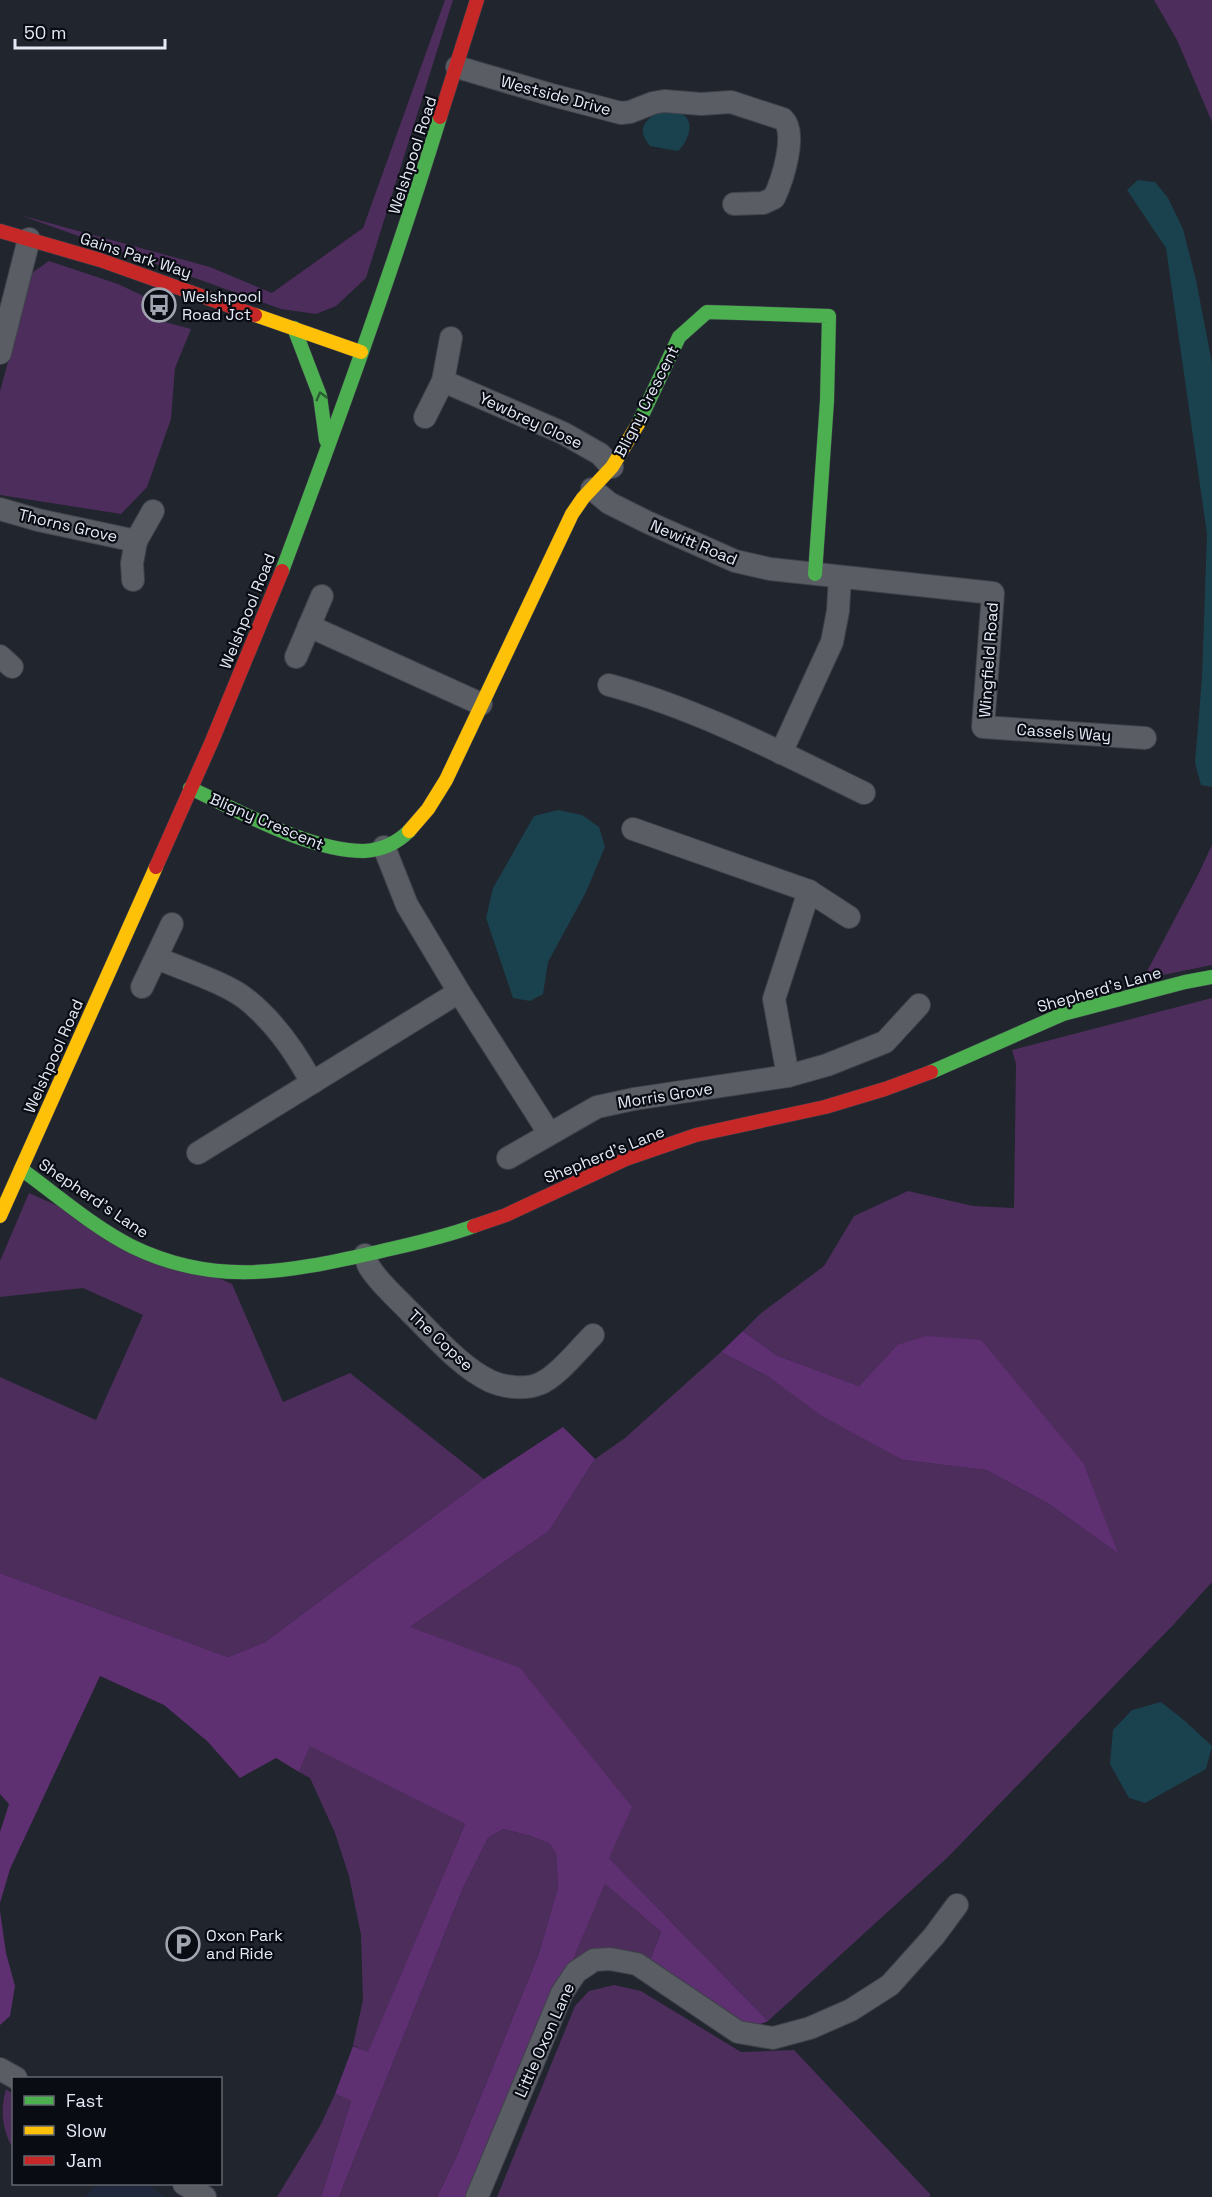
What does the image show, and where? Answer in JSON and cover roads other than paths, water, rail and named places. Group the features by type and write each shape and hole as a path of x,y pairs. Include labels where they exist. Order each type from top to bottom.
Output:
{"street":[{"name":"Welshpool Road","path":"0,1216 264,618 326,454 408,221 477,0"},
{"name":"Westside Drive","path":"457,68 621,113 664,101 701,104 731,102 783,119 788,123 789,129 788,151 774,198 763,203 734,204"},
{"name":"Gains Park Way","path":"0,231 165,282 362,352"},
{"path":"0,353 29,239"},
{"name":"Bligny Crescent","path":"190,788 316,843 341,850 365,851 384,847 412,829 423,818 446,780 572,514 612,467 633,434 679,337 707,312 829,316 827,400 815,574"},
{"path":"294,328 322,396 326,416 326,454"},
{"path":"425,417 443,381 451,338"},
{"name":"Yewbrey Close","path":"443,381 571,437 600,454 612,467"},
{"name":"Newitt Road","path":"592,489 609,503 628,513 735,561 770,569 993,593"},
{"name":"Thorns Grove","path":"0,509 38,520 136,541"},
{"name":"Thorns Grove","path":"133,580 132,563 136,541 153,511"},
{"path":"781,753 831,642 838,611 840,577"},
{"name":"Wingfield Road","path":"983,727 993,593"},
{"path":"296,657 322,596"},
{"path":"309,626 481,704"},
{"path":"609,685 651,697 781,753 864,793"},
{"name":"Cassels Way","path":"983,727 1145,738"},
{"path":"633,829 809,891 849,917"},
{"path":"384,847 407,905 459,992 549,1133"},
{"path":"788,1076 774,999 809,891"},
{"path":"142,987 172,924"},
{"path":"157,958 210,980 244,998 293,1048 312,1083"},
{"name":"Shepherd's Lane","path":"21,1169 66,1203 132,1246 189,1267 218,1272 263,1274 306,1268 451,1234 506,1215 626,1160 696,1135 825,1107 885,1089 934,1071 1063,1014 1212,977"},
{"path":"198,1153 459,992"},
{"name":"Morris Grove","path":"508,1158 597,1107 634,1099 788,1076 826,1065 885,1042 919,1005"},
{"name":"The Copse","path":"366,1255 368,1265 376,1277 401,1303 471,1371 491,1382 515,1386 539,1384 550,1377 593,1335"},
{"name":"Little Oxon Lane","path":"477,2197 562,1993 576,1972 594,1960 610,1959 637,1964 738,2032 773,2038 810,2028 851,2010 890,1985 934,1936 957,1905"},
{"path":"0,2069 13,2077"},
{"path":"186,2185 205,2197"}],"place":[{"name":"Welshpool Road Jct","path":"159,305"},
{"name":"Oxon Park and Ride","path":"183,1944"}]}
